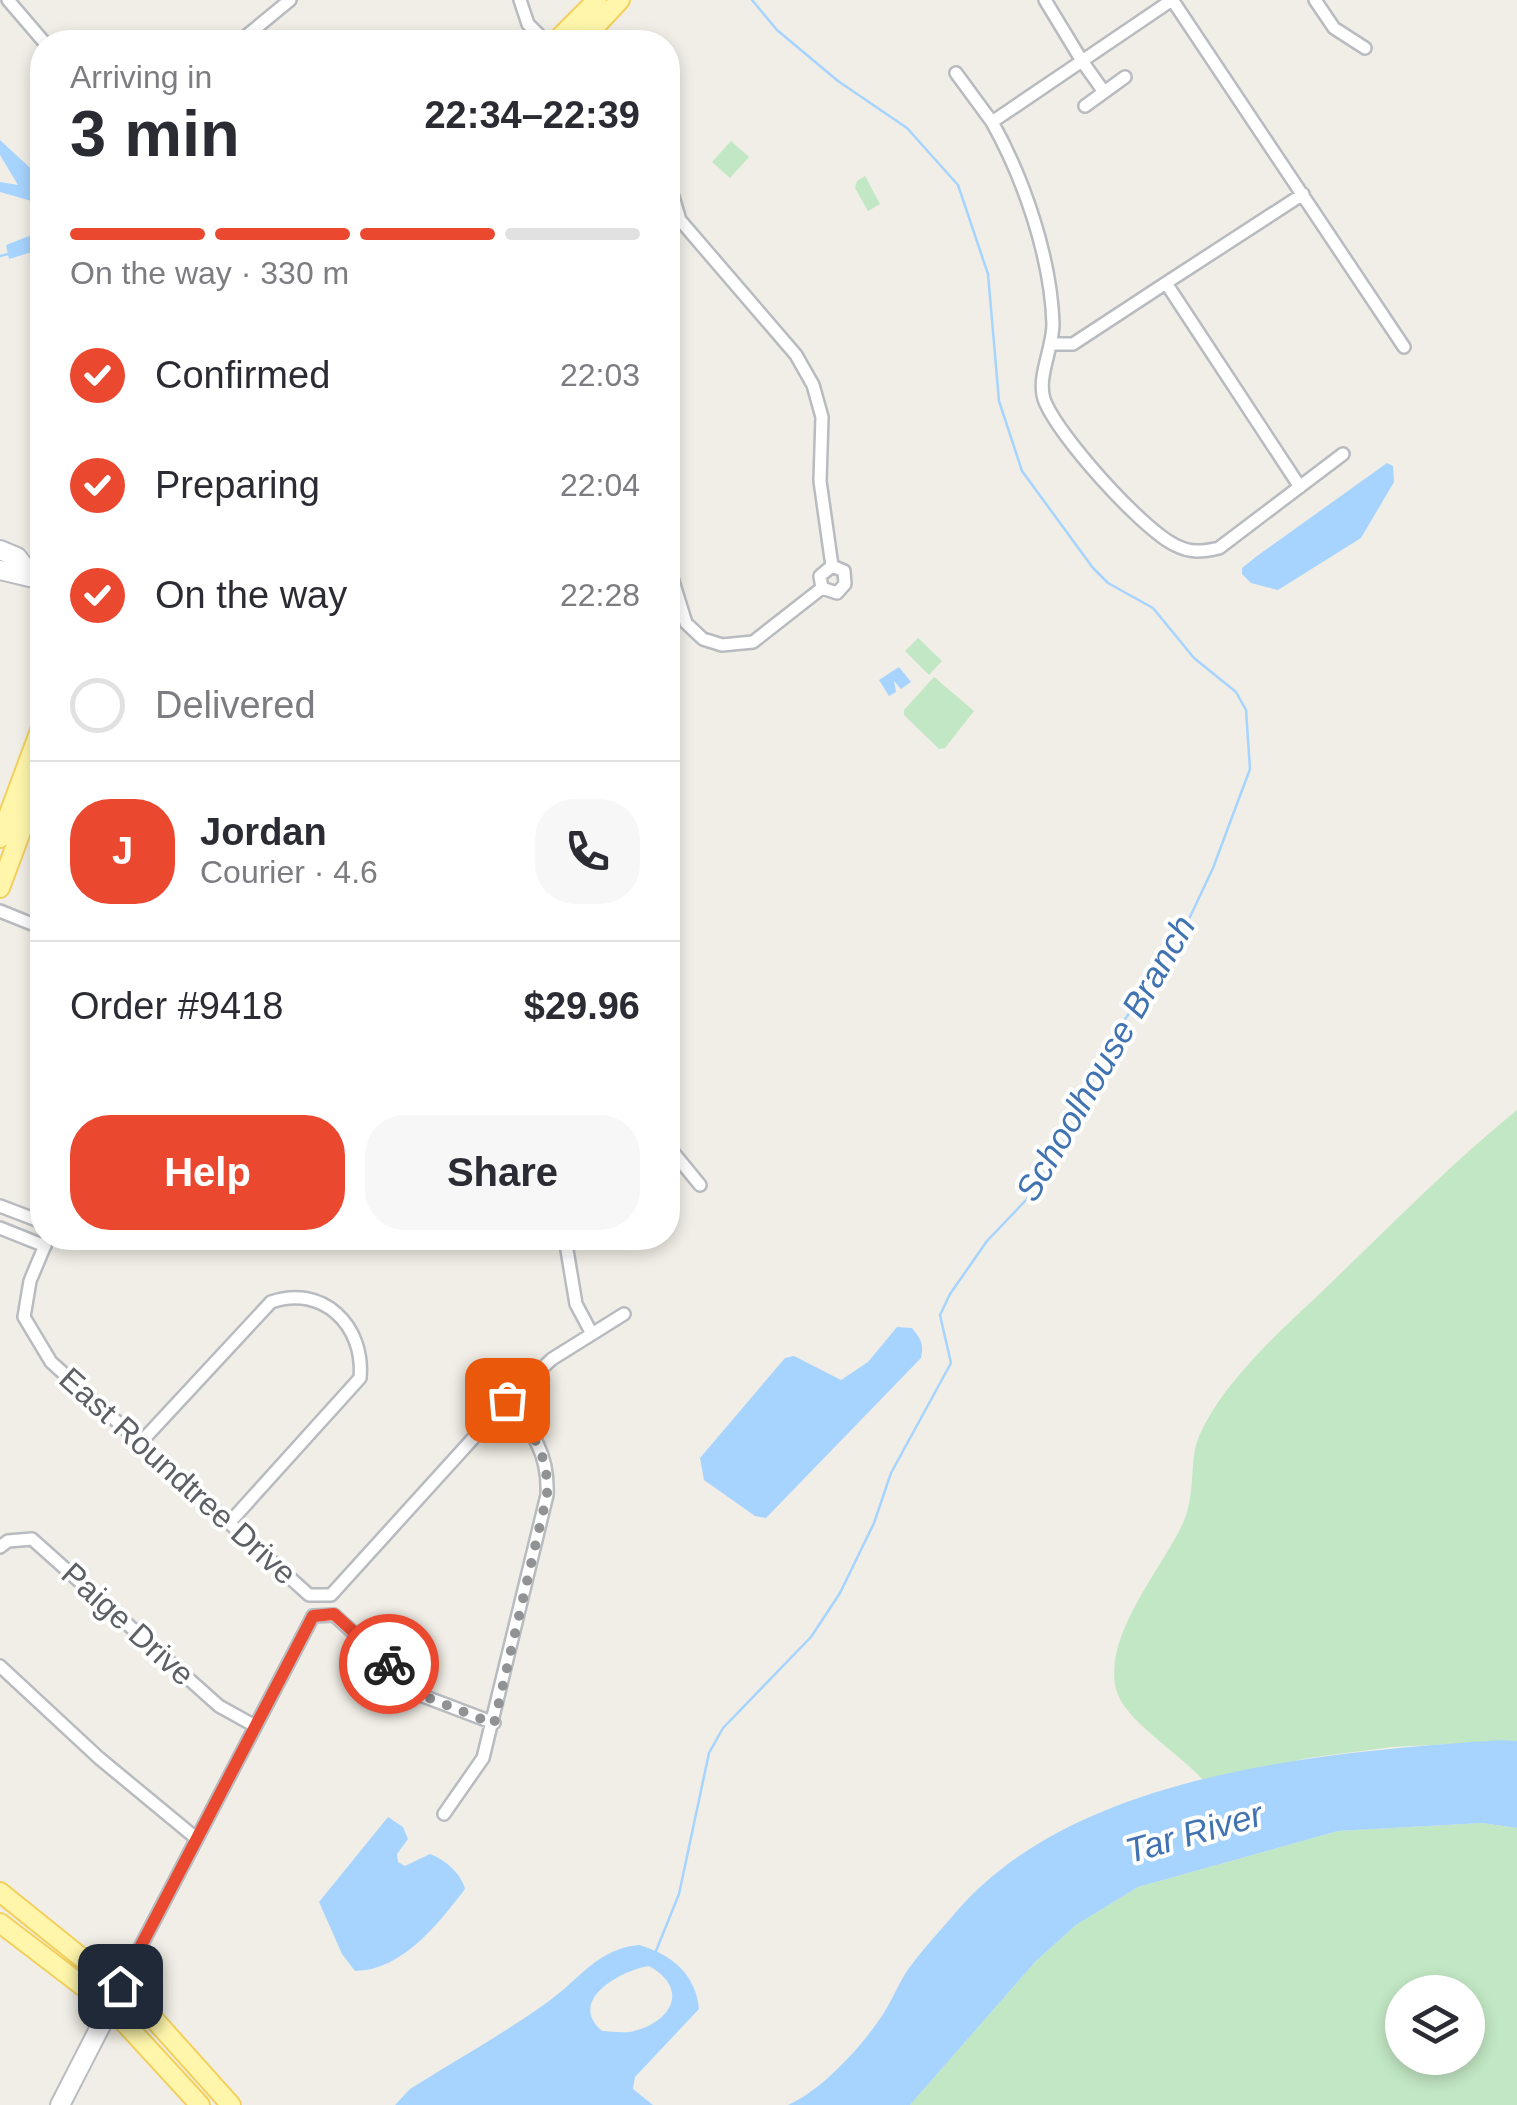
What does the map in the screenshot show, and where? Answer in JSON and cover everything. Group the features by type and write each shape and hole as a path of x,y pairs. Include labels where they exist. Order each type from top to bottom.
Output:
{"main road":[{"path":"567,30 597,0"},
{"path":"592,30 620,0"},
{"path":"0,838 30,757"},
{"path":"0,888 30,807"},
{"path":"0,1892 120,1986 231,2105"},
{"path":"0,1922 110,2007 200,2105"}],"street":[{"path":"8,0 34,30"},
{"path":"254,30 290,0"},
{"path":"520,0 534,30"},
{"path":"1045,0 1104,92"},
{"path":"992,122 1172,0 1404,346"},
{"path":"1315,0 1334,28 1365,48"},
{"path":"956,74 992,122 1026,187 1053,320 1043,398 1066,436 1135,515 1178,548 1200,553 1218,548 1343,454"},
{"path":"1085,106 1125,77"},
{"path":"1052,344 1074,344 1302,194"},
{"path":"680,220 796,355 813,385 822,417 820,481 832,566"},
{"path":"1166,283 1300,487"},
{"path":"0,550 17,557 30,571"},
{"path":"822,588 820,576 832,566"},
{"path":"822,588 837,592 846,584 844,572 832,566"},
{"path":"0,570 30,576"},
{"path":"680,604 686,623 703,639 722,645 748,644 822,588"},
{"path":"0,911 30,923"},
{"path":"680,1161 700,1185"},
{"path":"0,1206 30,1217"},
{"path":"0,1228 30,1237"},
{"name":"East Roundtree Drive","path":"44,1250 30,1281 24,1318 51,1362 310,1595 331,1595 507,1400"},
{"path":"566,1250 576,1304 592,1334"},
{"path":"142,1442 270,1302 292,1294 308,1297 356,1334 362,1357 360,1378 230,1522"},
{"path":"444,1814 472,1778 494,1724 548,1482 548,1468 536,1436 507,1400 552,1359 624,1314"},
{"name":"Paige Drive","path":"0,1548 8,1541 32,1540 219,1706 254,1726"},
{"name":"East Roundtree Drive","path":"254,1726 313,1616 334,1614 424,1696 494,1724"},
{"path":"0,1666 99,1758 197,1839"},
{"path":"66,2103 120,1986 254,1726"}],"green space":[{"path":"731,141 749,157 730,178 712,162"},
{"path":"865,176 880,204 868,211 855,188"},
{"path":"918,638 942,661 929,675 905,651"},
{"path":"934,677 974,711 945,748 939,749 904,715 904,710"},
{"path":"1517,1110 1517,1741 1392,1747 1308,1758 1204,1781 1130,1713 1116,1689 1114,1668 1126,1625 1183,1523 1200,1434 1226,1391 1260,1352 1424,1193"},
{"path":"1482,1823 1517,1828 1517,2105 910,2105 1036,1961 1076,1925 1138,1887 1338,1831"}],"water":[{"path":"0,140 30,168 30,201 0,192 0,182 18,185 0,155"},
{"path":"30,236 30,253 9,259 6,245"},
{"path":"1387,463 1393,466 1394,482 1361,538 1278,590 1251,583 1242,574 1242,568 1257,556"},
{"path":"899,667 911,682 901,689 894,681 896,692 889,696 879,680"},
{"path":"897,1327 912,1328 922,1345 921,1358 766,1518 755,1516 704,1480 700,1458 785,1358 794,1356 841,1380 868,1362"},
{"name":"Tar River","path":"1517,1741 1517,1828 1482,1823 1338,1831 1138,1887 1076,1925 1036,1961 910,2105 788,2105 829,2077 855,2051 885,2011 907,1971 956,1912 1007,1865 1068,1827 1136,1799 1209,1778 1360,1752"},
{"path":"388,1817 403,1827 408,1839 397,1854 398,1862 405,1866 430,1854 452,1868 465,1889 431,1930 404,1954 372,1969 355,1971 342,1954 319,1902"},
{"path":"639,1945 671,1960 687,1976 697,1997 699,2009 635,2077 633,2089 653,2105 395,2105 410,2089 532,2013 601,1958","holes":["649,1966 661,1975 672,1994 671,2003 658,2020 634,2031 602,2031 590,2008 602,1988 625,1973"]}],"waterway":[{"name":"Schoolhouse Branch","path":"656,1951 679,1894 709,1753 723,1728 811,1637 840,1593 874,1523 891,1473 951,1363 940,1315 950,1294 987,1241 1027,1199 1082,1113 1102,1051 1174,951 1213,868 1250,769 1246,710 1236,692 1194,658 1153,608 1108,583 1093,568 1022,471 999,401 988,274 958,185 907,128 838,81 777,30 752,0"},
{"path":"0,256 8,254"}],"way so far":[{"path":"389,1664 424,1696 494,1724 547,1495 548,1468 536,1436 507,1400"}],"route":[{"path":"120,1986 313,1616 334,1614 389,1664"}]}
